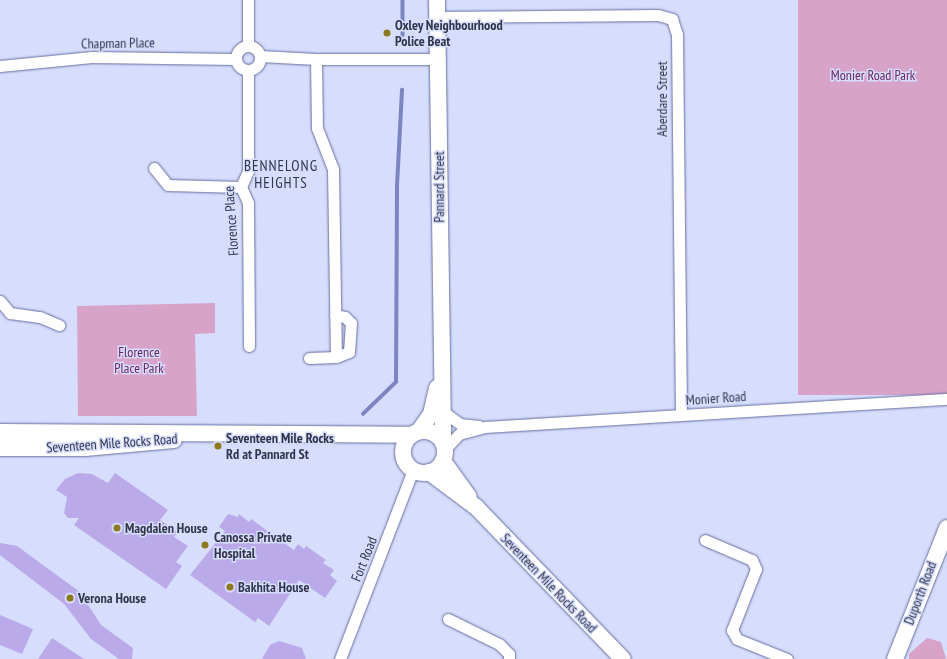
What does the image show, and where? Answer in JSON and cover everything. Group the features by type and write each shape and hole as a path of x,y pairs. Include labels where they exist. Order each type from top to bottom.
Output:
{"main road":[{"name":"Pannard Street","path":"437,0 439,59 440,375 445,413 444,451"},
{"name":"Pannard Street","path":"415,433 431,414 440,375"},
{"name":"Seventeen Mile Rocks Road","path":"0,432 415,433"},
{"name":"Seventeen Mile Rocks Road","path":"0,448 85,448 223,433"},
{"name":"Seventeen Mile Rocks Road","path":"365,433 403,449"},
{"path":"415,433 434,434 444,451 421,471 404,459 403,449 415,433"},
{"name":"Seventeen Mile Rocks Road","path":"444,451 476,507"},
{"name":"Seventeen Mile Rocks Road","path":"421,471 476,507 623,659"},
{"name":"Duporth Road","path":"895,659 947,528"}],"street":[{"path":"248,0 248,46"},
{"name":"Aberdare Street","path":"437,17 658,15 672,19 676,34 681,416"},
{"path":"248,46 254,48 260,56 258,64 248,70 241,68 236,59 239,50 248,46"},
{"path":"260,56 316,59 439,59"},
{"name":"Chapman Place","path":"0,66 92,57 236,59"},
{"path":"316,59 317,128 333,170 336,358"},
{"name":"Florence Place","path":"248,70 248,171 241,187 248,203 249,346"},
{"path":"154,168 168,185 241,187"},
{"path":"0,301 10,313 40,317 59,325"},
{"path":"309,358 336,358 345,355 351,346 351,323 345,317 335,315"},
{"name":"Monier Road","path":"445,413 460,424 486,427 947,399"},
{"name":"Monier Road","path":"444,451 459,434 486,427"},
{"name":"Fort Road","path":"340,659 421,471"},
{"path":"705,540 752,560 756,569 732,630 737,639 787,659"},
{"path":"448,619 499,644 509,654 509,659"}],"green space":[{"name":"Monier Road Park","path":"798,0 947,0 947,395 798,395"},
{"name":"Florence Place Park","path":"215,303 215,333 195,334 197,416 78,416 77,306"},
{"path":"927,638 941,642 946,659 909,659 909,654"}],"building":[{"name":"Magdalen House","path":"78,473 92,474 108,483 115,473 168,510 160,520 178,532 174,537 188,546 176,562 182,566 166,589 74,525 79,518 68,518 64,513 67,497 56,490 65,479"},
{"path":"228,514 238,517 239,514 249,522 251,519 294,550 298,544 304,549 306,546 326,560 323,563 334,570 330,575 337,581 325,598 299,580 269,626 258,618 255,622 190,575 225,531 219,527"},
{"name":"Verona House","path":"0,543 17,546 80,592 101,625 133,648 132,659 119,659 91,639 64,604 0,555"},
{"path":"0,615 33,629 22,654 0,645"},
{"path":"52,638 84,659 38,659"},
{"path":"279,641 302,648 306,659 262,659 270,645"}],"waterway":[{"path":"403,0 403,35"},
{"path":"363,414 396,382 397,186 402,90"}],"place":[{"name":"Oxley Neighbourhood Police Beat","path":"387,33"},
{"name":"Seventeen Mile Rocks Rd at Pannard St","path":"218,446"},
{"name":"Magdalen House","path":"117,528"},
{"name":"Canossa Private Hospital","path":"205,545"},
{"name":"Bakhita House","path":"230,587"},
{"name":"Verona House","path":"70,598"}],"district":[{"name":"BENNELONG HEIGHTS","path":"281,174"}]}
